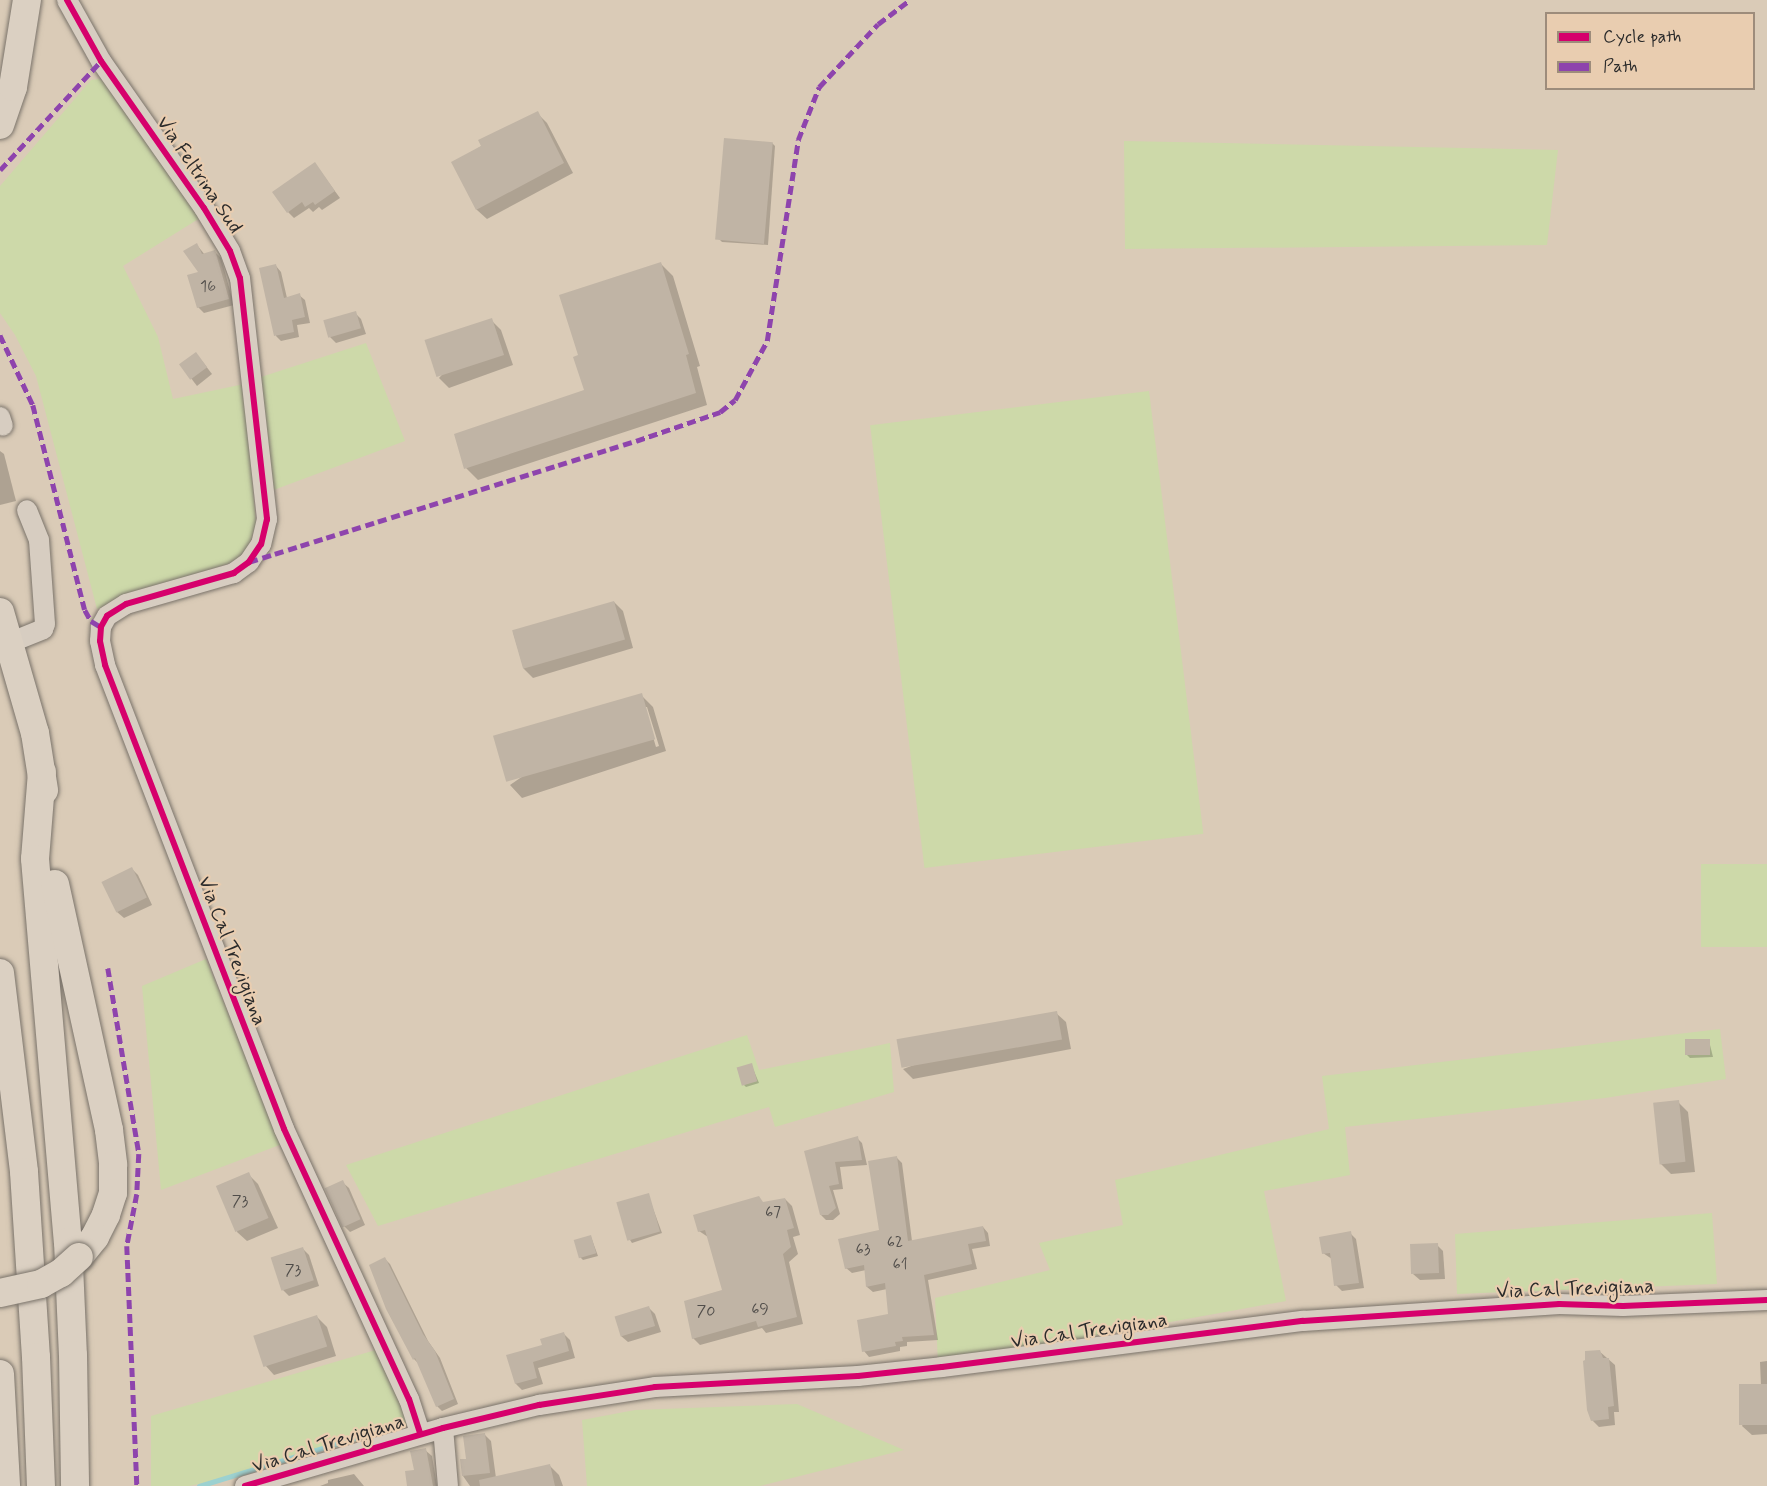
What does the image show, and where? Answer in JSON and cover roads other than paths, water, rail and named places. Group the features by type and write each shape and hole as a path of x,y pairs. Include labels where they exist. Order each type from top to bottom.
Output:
{"highway":[{"path":"0,126 13,87 27,0"},
{"path":"0,612 35,734 42,772 56,888 109,1130 113,1165 113,1193 106,1215 95,1237 79,1257 61,1273 41,1284 0,1293"},
{"path":"42,772 35,859 68,1242 75,1486"},
{"path":"0,973 24,1173 36,1357 41,1486"},
{"path":"0,1374 6,1486"}],"street":[{"name":"Via Feltrina Sud","path":"67,0 101,61 204,208 230,250 240,278 267,519 261,544 249,562"},
{"path":"9,643 43,629 45,624 39,540 27,510"},
{"name":"Via Cal Trevigiana","path":"249,562 234,573 116,608 107,616 101,627 103,657 156,802 284,1129 409,1399 420,1434"},
{"name":"Via Cal Trevigiana","path":"245,1486 443,1428 539,1405 655,1387 858,1376 1303,1321 1559,1304 1623,1306 1767,1300"},
{"path":"443,1428 448,1486"}],"waterway":[{"path":"199,1486 397,1425"}]}
